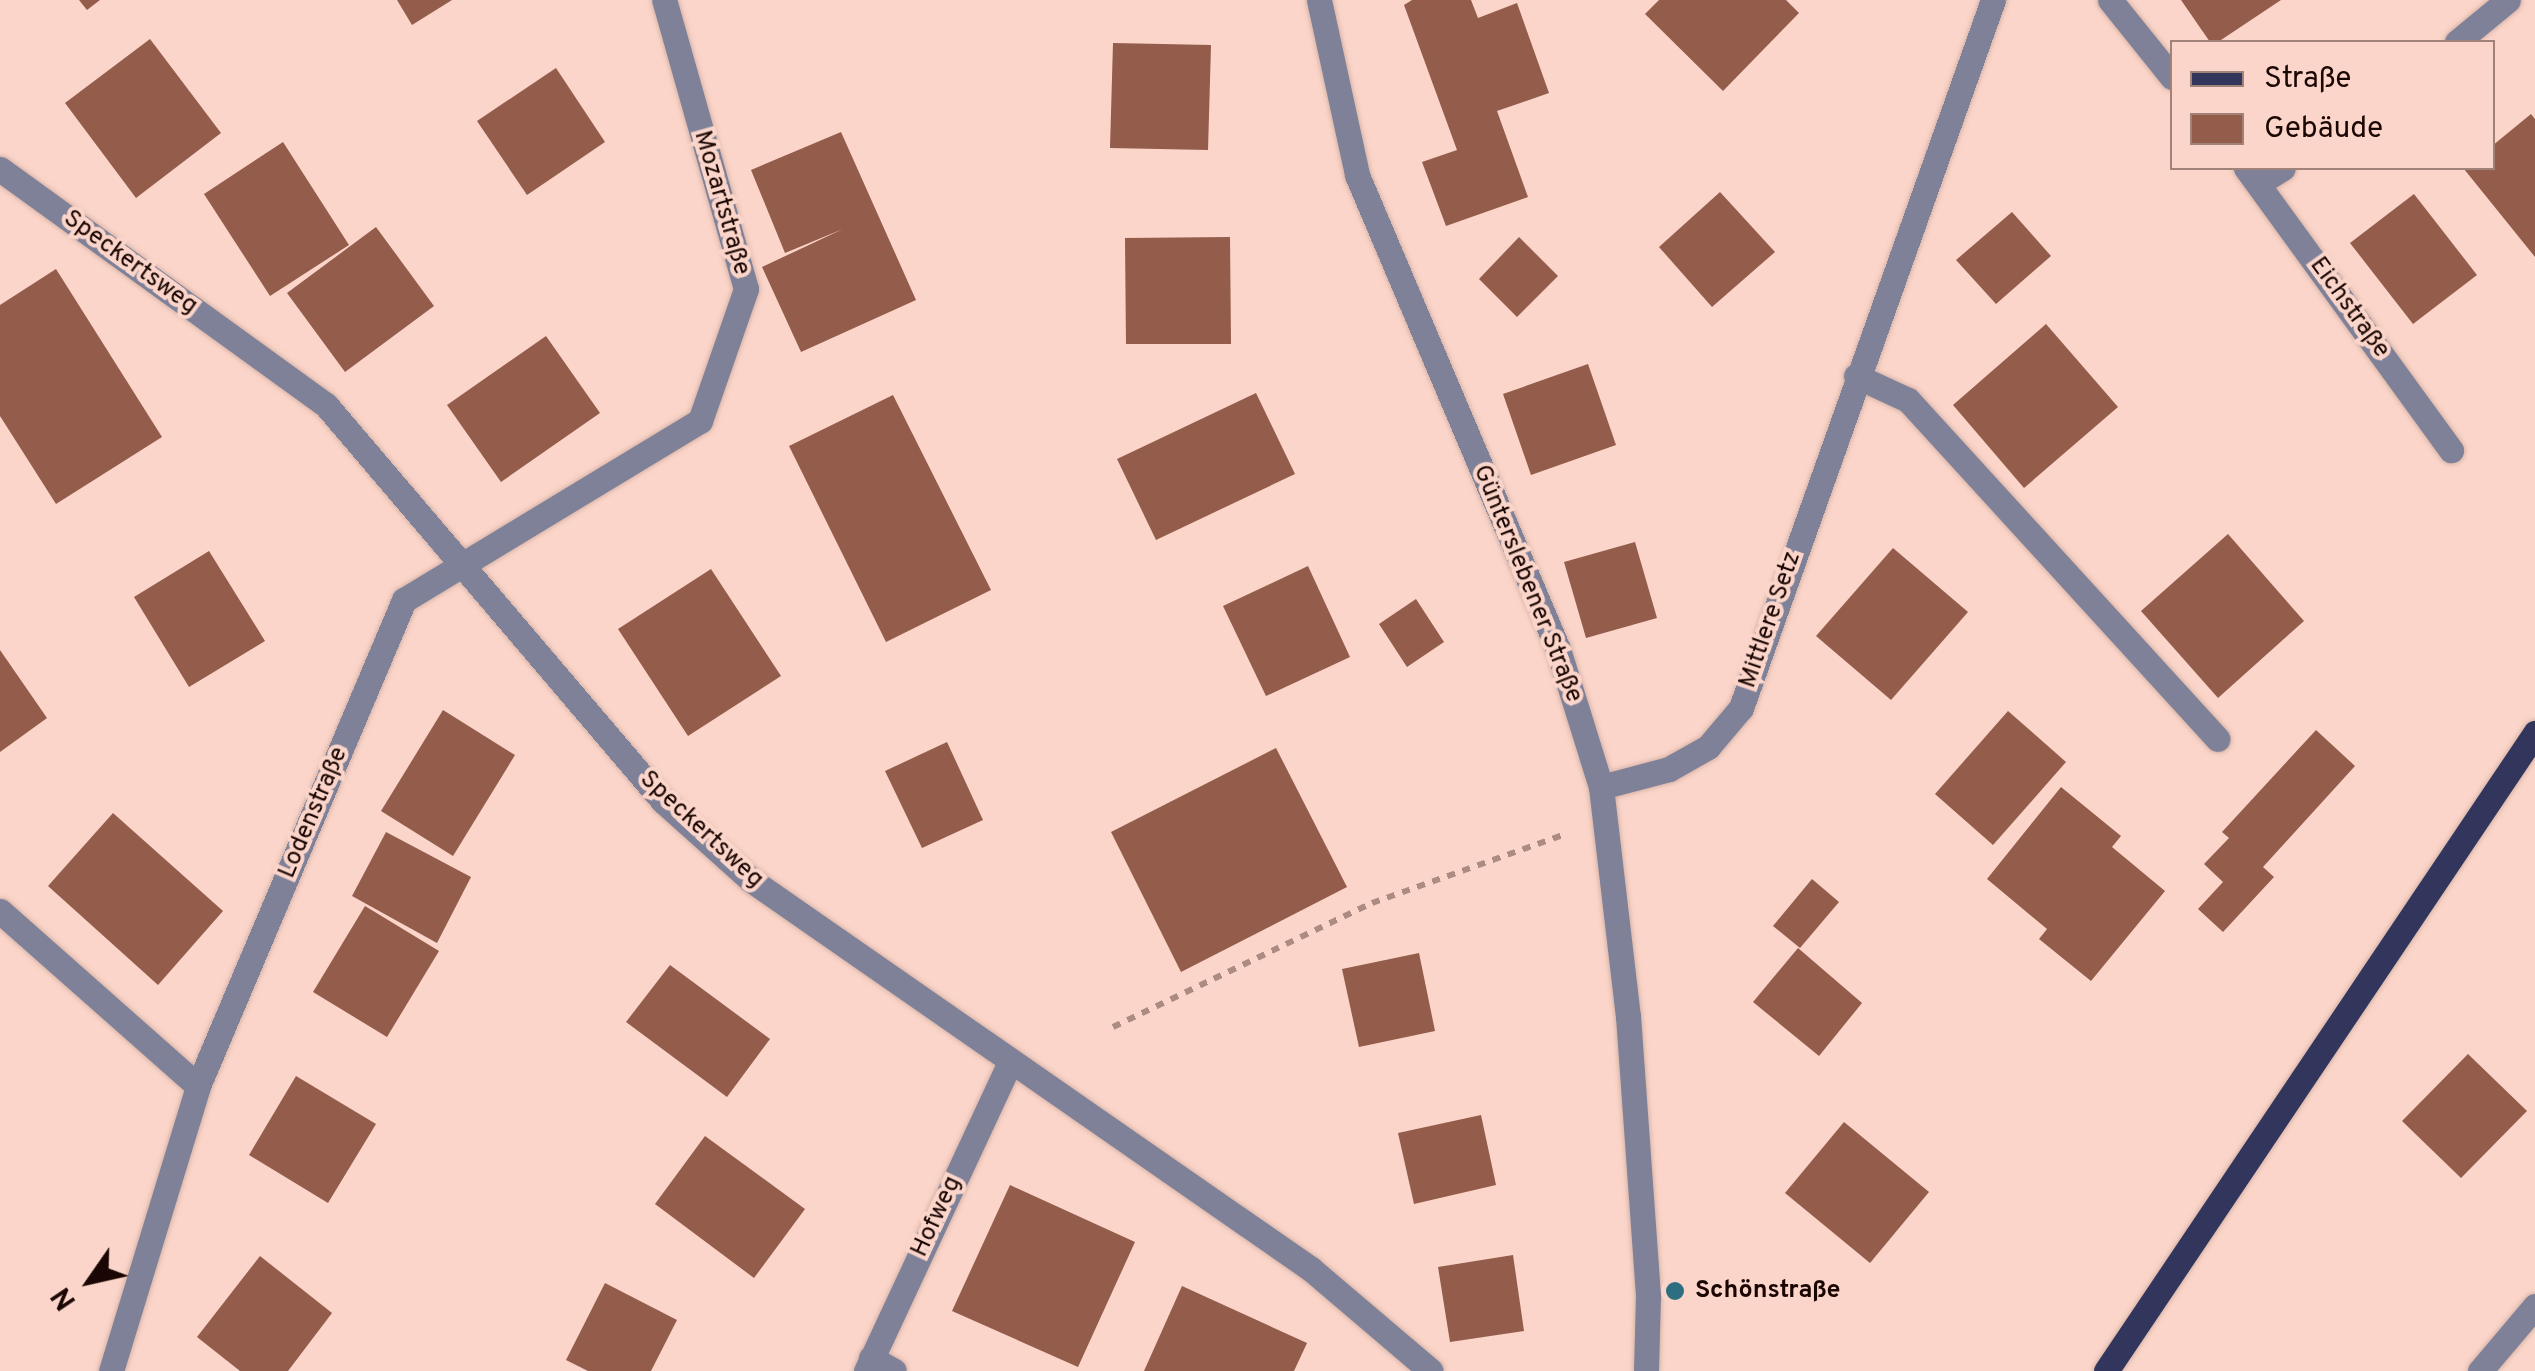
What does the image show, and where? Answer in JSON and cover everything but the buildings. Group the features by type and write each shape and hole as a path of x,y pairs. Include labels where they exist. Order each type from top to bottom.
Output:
{"main road":[{"path":"2106,1371 2535,733"}],"street":[{"name":"Mozartstraße","path":"459,565 700,421 746,289 664,0"},
{"name":"Günterslebener Straße","path":"1318,0 1357,175 1558,649 1601,787 1629,1035 1648,1294 1646,1371"},
{"name":"Mittlere Setz","path":"1601,787 1669,769 1708,747 1741,708 1993,0"},
{"path":"2110,0 2170,75"},
{"path":"2458,40 2508,0"},
{"name":"Speckertsweg","path":"0,170 326,405 663,801 751,880 1009,1064 1310,1270 1431,1371"},
{"name":"Eichstraße","path":"2252,175 2452,450"},
{"path":"1856,376 1908,400 2218,739"},
{"name":"Lodenstraße","path":"110,1371 198,1086 404,600 459,565"},
{"path":"0,911 198,1086"},
{"name":"Hofweg","path":"877,1367 1009,1064"},
{"path":"2480,1371 2535,1306"}],"path":[{"path":"1113,1026 1372,903 1564,834 1601,787"}],"place":[{"name":"Schönstraße","path":"1675,1291"}]}
